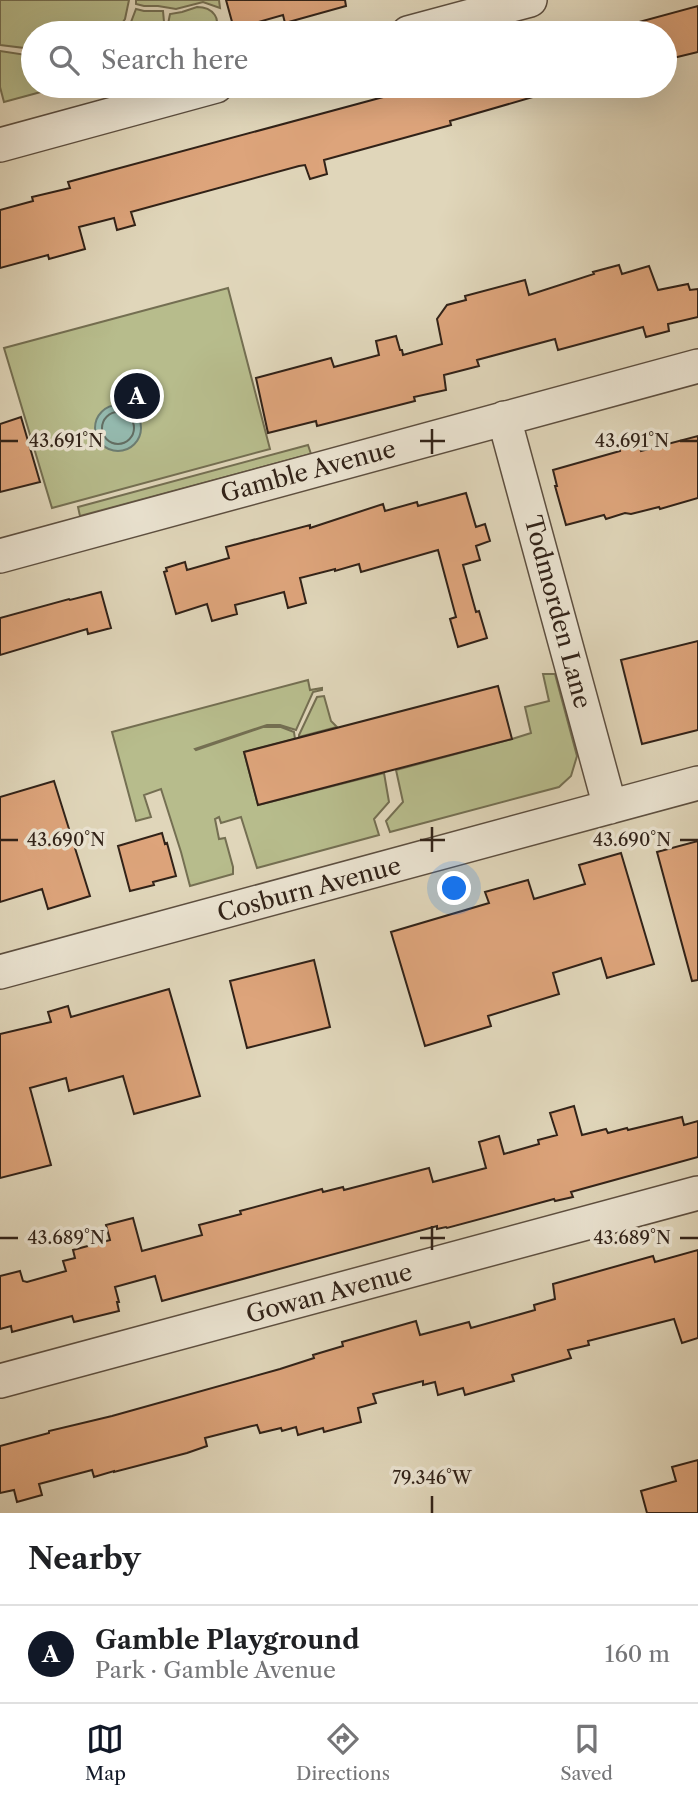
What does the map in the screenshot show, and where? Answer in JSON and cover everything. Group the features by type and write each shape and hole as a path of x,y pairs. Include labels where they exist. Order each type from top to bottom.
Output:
{"street":[{"path":"452,21 530,0"},
{"path":"0,145 172,98"},
{"name":"Gamble Avenue","path":"0,556 698,366"},
{"name":"Todmorden Lane","path":"504,418 610,807"},
{"name":"Cosburn Avenue","path":"0,972 698,782"},
{"name":"Gowan Avenue","path":"0,1381 698,1193"}],"green space":[{"path":"0,0 129,0 124,21 21,21 21,48 0,45"},
{"path":"136,0 219,0 220,8 203,2 176,9 144,6 136,4"},
{"path":"197,7 207,9 215,15 216,21 169,21 170,14"},
{"path":"136,9 163,11 164,21 131,21"},
{"path":"0,51 21,54 21,97 4,102 0,87"},
{"path":"228,288 270,449 52,508 4,348"},
{"path":"308,445 311,454 80,516 78,507"},
{"path":"543,674 555,674 577,756 571,776 559,787 390,832 386,821 403,802 396,770 531,733 525,707 549,701"},
{"path":"308,680 310,690 322,690 313,692 296,730 280,725 267,725 195,749 263,727 281,727 294,732 295,739 244,752 258,805 384,773 389,802 374,819 379,835 257,868 241,817 221,823 219,817 215,819 219,839 225,838 233,874 190,886 161,789 144,795 151,817 136,821 112,732"},
{"path":"324,696 331,721 337,727 299,737 317,697"}],"water":[{"path":"118,405 134,412 141,428 134,444 118,451 102,444 95,428 102,412"}],"building":[{"path":"226,0 345,0 346,6 292,21 284,21 283,15 262,21 232,21"},
{"path":"698,6 698,52 677,57 677,21 643,21"},
{"path":"380,98 529,98 450,121 451,125 324,160 327,174 310,179 305,165 299,166 131,212 135,225 117,230 114,218 79,227 85,249 49,259 48,255 0,268 0,210 33,201 32,197 70,188 68,182"},
{"path":"619,265 622,274 649,266 658,290 688,284 690,290 698,289 698,317 668,324 669,331 646,337 643,327 558,350 555,339 477,360 479,366 444,375 446,390 414,397 415,401 317,426 316,421 268,433 256,378 331,358 334,367 379,355 376,341 396,336 403,355 442,344 437,319 447,305 466,300 465,296 525,280 529,295"},
{"path":"21,417 40,482 0,492 0,424"},
{"path":"698,436 698,498 660,509 659,507 625,513 606,519 604,515 566,525 553,470 620,451 619,446 638,441 641,451"},
{"path":"466,493 476,527 485,524 490,541 476,546 480,560 463,565 476,612 479,611 487,638 458,647 450,619 456,617 438,550 361,572 359,564 300,578 306,603 288,608 284,592 235,605 237,614 212,621 207,604 176,614 164,572 167,571 166,568 185,562 187,570 229,558 226,547 310,525 310,528 383,504 385,511 417,502 418,506"},
{"path":"101,592 111,628 88,634 87,629 0,655 0,618"},
{"path":"698,641 698,730 642,744 621,660"},
{"path":"498,686 512,739 258,805 244,752"},
{"path":"54,781 90,896 48,909 42,889 0,902 0,797"},
{"path":"162,833 176,876 130,891 118,846"},
{"path":"698,841 698,980 692,981 657,852"},
{"path":"621,853 654,964 607,978 601,958 553,973 559,994 488,1016 491,1026 425,1046 391,932 489,903 485,892 528,880 534,899 585,884 579,865"},
{"path":"314,960 330,1027 247,1048 230,981"},
{"path":"169,989 200,1096 134,1114 123,1076 69,1091 66,1078 30,1088 51,1165 0,1178 0,1034 51,1022 48,1012 68,1006 71,1017"},
{"path":"574,1106 582,1135 606,1129 608,1133 627,1128 628,1130 682,1117 684,1125 698,1121 698,1157 571,1192 573,1197 554,1199 447,1228 437,1229 437,1226 162,1301 155,1276 115,1287 119,1311 74,1322 72,1316 12,1332 11,1326 0,1329 0,1276 20,1271 23,1281 27,1282 66,1271 63,1261 75,1258 73,1250 110,1240 106,1225 133,1218 142,1251 202,1235 199,1225 322,1189 323,1192 343,1187 344,1190 429,1168 433,1182 486,1168 479,1142 499,1136 504,1154 539,1144 538,1140 557,1135 550,1113"},
{"path":"698,1250 698,1338 682,1343 674,1319 588,1341 589,1345 568,1350 571,1358 512,1375 514,1381 465,1395 463,1388 438,1395 435,1382 423,1385 423,1381 373,1394 376,1403 358,1408 361,1422 324,1432 323,1428 298,1435 296,1427 260,1433 257,1425 205,1438 207,1446 187,1453 94,1477 92,1470 39,1484 42,1495 17,1502 14,1490 0,1493 0,1446 280,1369 343,1346 342,1342 416,1321 420,1335 469,1322 471,1328 535,1310 534,1305 555,1299 553,1284 653,1256 655,1262"},
{"path":"698,1460 698,1513 647,1513 641,1491 676,1481 672,1467"}],"place":[{"name":"Gamble Playground","path":"137,396"}]}
